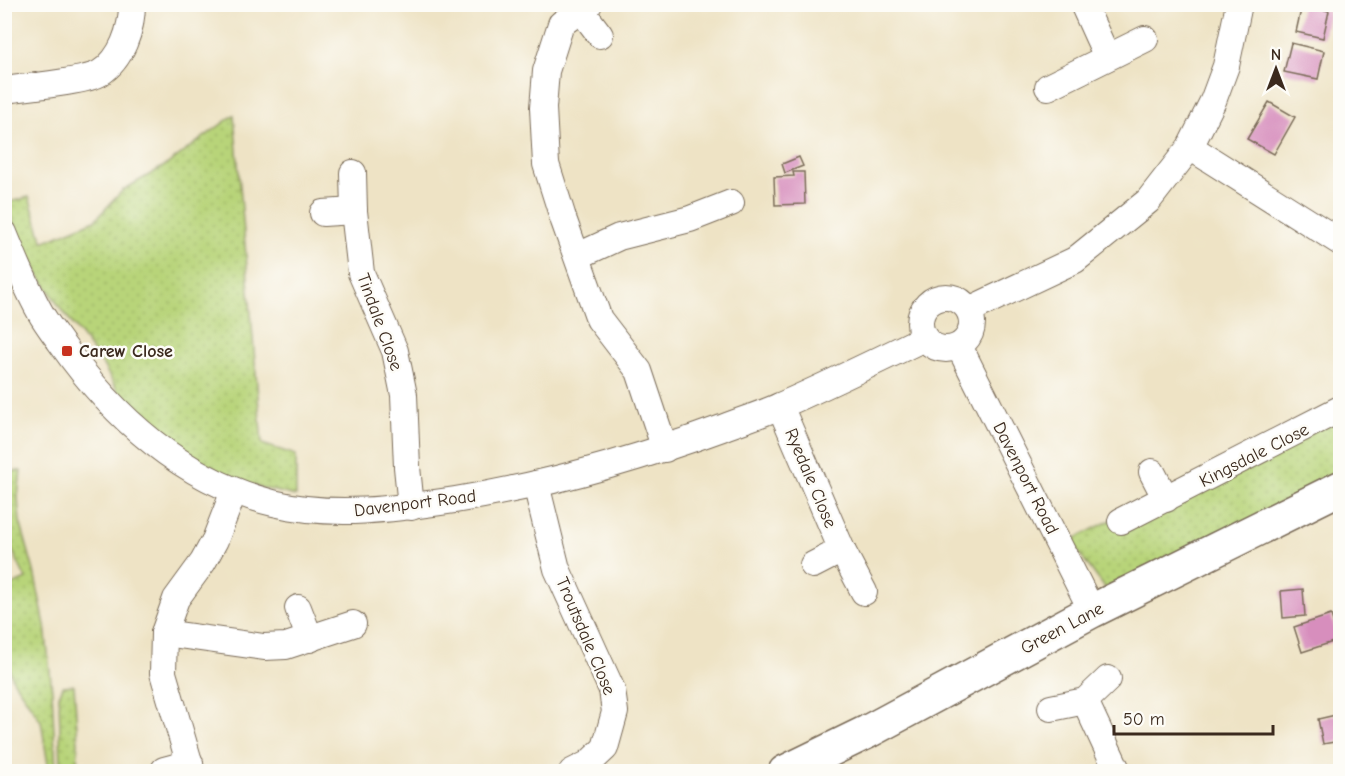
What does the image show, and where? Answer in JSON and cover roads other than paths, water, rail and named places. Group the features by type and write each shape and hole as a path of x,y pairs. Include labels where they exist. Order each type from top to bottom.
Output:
{"main road":[{"name":"Green Lane","path":"785,771 867,732 1092,611 1341,488"}],"street":[{"path":"4,90 99,74 115,58 128,35 132,4"},
{"path":"1083,4 1107,57"},
{"path":"969,310 1075,260 1148,201 1190,147 1213,101 1226,66 1239,4"},
{"path":"600,35 585,7 561,24 546,71 543,108 546,164 599,319 639,371 665,449"},
{"path":"1048,87 1145,39"},
{"path":"1190,147 1341,242"},
{"name":"Tindale Close","path":"353,173 354,211 361,273 395,351 404,394 411,507"},
{"path":"323,213 354,211"},
{"path":"578,256 619,237 720,214"},
{"name":"Davenport Road","path":"4,233 10,262 41,314 79,369 121,416 160,448 196,472 234,491 273,503 306,509 353,513 411,507 536,484 601,468 665,449 780,406 924,338"},
{"path":"951,297 963,302 969,310 972,324 968,338 959,346 946,349 934,346 924,338 920,326 921,314 930,301 951,297"},
{"name":"Davenport Road","path":"959,346 1092,611"},
{"name":"Ryedale Close","path":"780,406 842,550 864,592"},
{"name":"Kingsdale Close","path":"1121,521 1341,409"},
{"path":"1152,472 1166,499"},
{"name":"Troutsdale Close","path":"536,484 557,569 612,690 615,712 605,748 588,764 572,771"},
{"path":"164,770 191,767 163,673 164,633 176,599 203,562 215,540 234,491"},
{"name":"Ryedale Close","path":"813,565 842,550"},
{"path":"298,608 310,639"},
{"path":"164,633 264,647 286,646 353,624"},
{"path":"1051,708 1085,701 1108,680"},
{"path":"1085,701 1118,771"}],"place":[{"name":"Carew Close","path":"67,351"}]}
